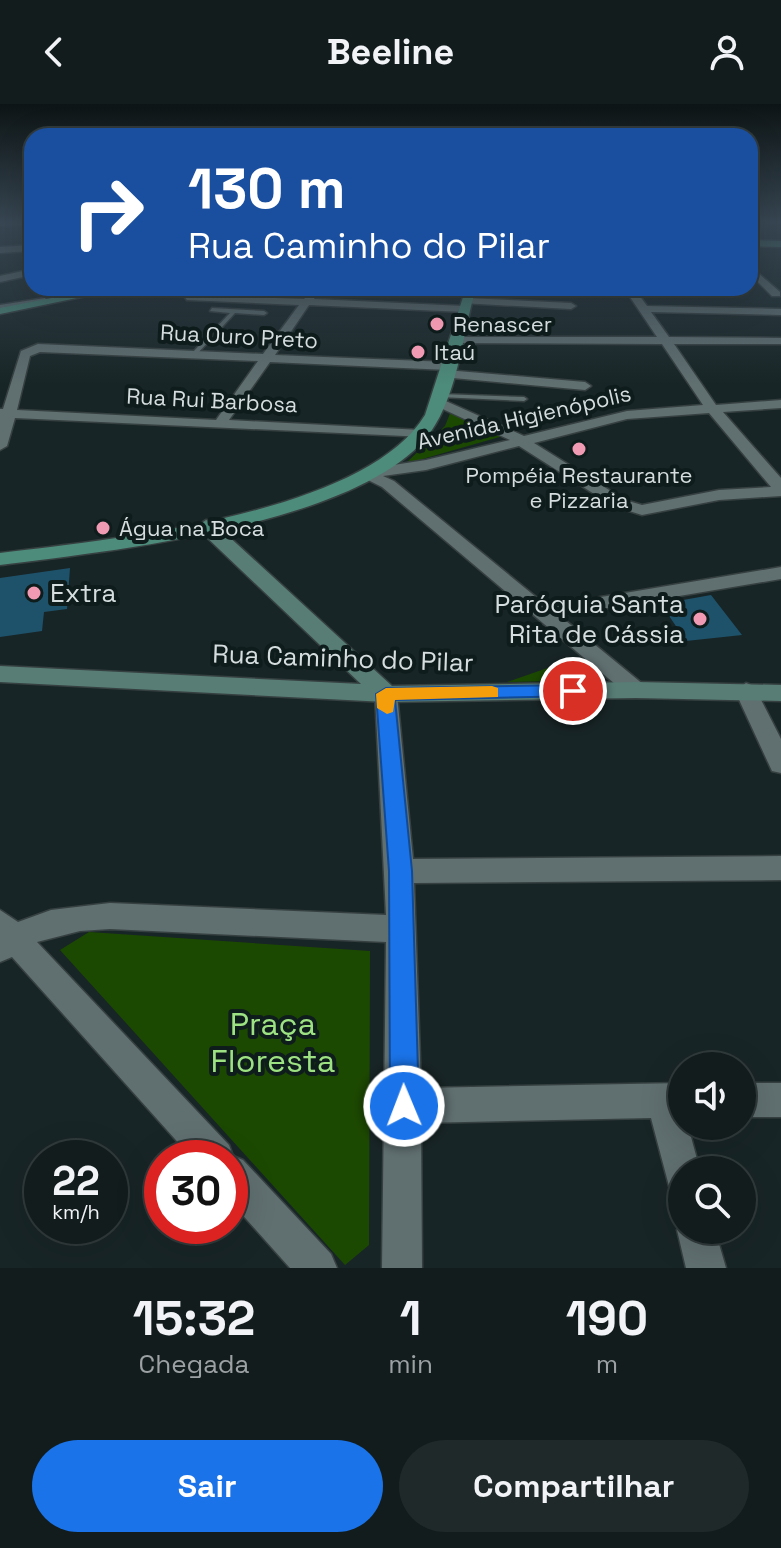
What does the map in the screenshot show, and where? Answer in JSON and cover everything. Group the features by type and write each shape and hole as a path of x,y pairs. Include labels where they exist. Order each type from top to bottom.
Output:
{"main road":[{"path":"0,307 52,296"},
{"path":"0,307 69,296"},
{"path":"371,475 421,434 440,399 468,296"},
{"name":"Avenida Higienópolis","path":"0,559 131,542 206,526 371,475"},
{"path":"206,526 386,694"},
{"name":"Rua Caminho do Pilar","path":"0,674 386,694 636,690 781,693"}],"street":[{"path":"758,277 776,294"},
{"path":"221,422 311,296"},
{"path":"635,296 712,408 781,489"},
{"path":"187,297 571,306"},
{"path":"644,309 781,312"},
{"path":"456,340 781,341"},
{"name":"Rua Ouro Preto","path":"5,413 25,354 48,347 447,370 585,386"},
{"path":"440,399 523,441 619,503 644,513 711,496 781,489"},
{"name":"Avenida Higienópolis","path":"371,475 426,465 627,415 781,404"},
{"path":"0,446 5,413"},
{"name":"Rua Rui Barbosa","path":"5,413 421,434"},
{"path":"371,475 388,484 636,690"},
{"path":"542,613 781,573"},
{"path":"746,691 781,764"},
{"path":"386,694 400,871 404,1106 402,1268"},
{"path":"400,871 781,868"},
{"path":"4,936 98,918 401,929"},
{"path":"4,936 199,1140"},
{"path":"404,1106 668,1100"},
{"path":"756,1100 781,1100"},
{"path":"248,1193 317,1268"},
{"path":"700,1244 706,1268"}],"lane":[{"path":"0,307 61,296"},
{"path":"212,310 264,313"},
{"path":"194,354 234,311"},
{"path":"440,399 524,399"}],"green space":[{"path":"451,411 503,436 405,464 445,426"},
{"path":"576,658 604,680 507,682"},
{"name":"Praça Floresta","path":"89,932 370,951 369,1245 345,1265 248,1158 248,1140 232,1140 60,950"}],"building":[{"name":"Extra","path":"70,568 67,609 44,612 42,631 0,637 0,578"},
{"name":"Paróquia Santa Rita de Cássia","path":"711,595 742,635 686,641 661,604"}],"slow traffic":[{"path":"387,708 386,694 492,692"}],"place":[{"name":"Renascer","path":"437,324"},
{"name":"Itaú","path":"418,352"},
{"name":"Pompéia Restaurante e Pizzaria","path":"579,449"},
{"name":"Água na Boca","path":"103,528"},
{"name":"Extra","path":"34,593"},
{"name":"Paróquia Santa Rita de Cássia","path":"700,619"}],"route":[{"path":"404,1106 400,871 386,694 573,691"}]}
